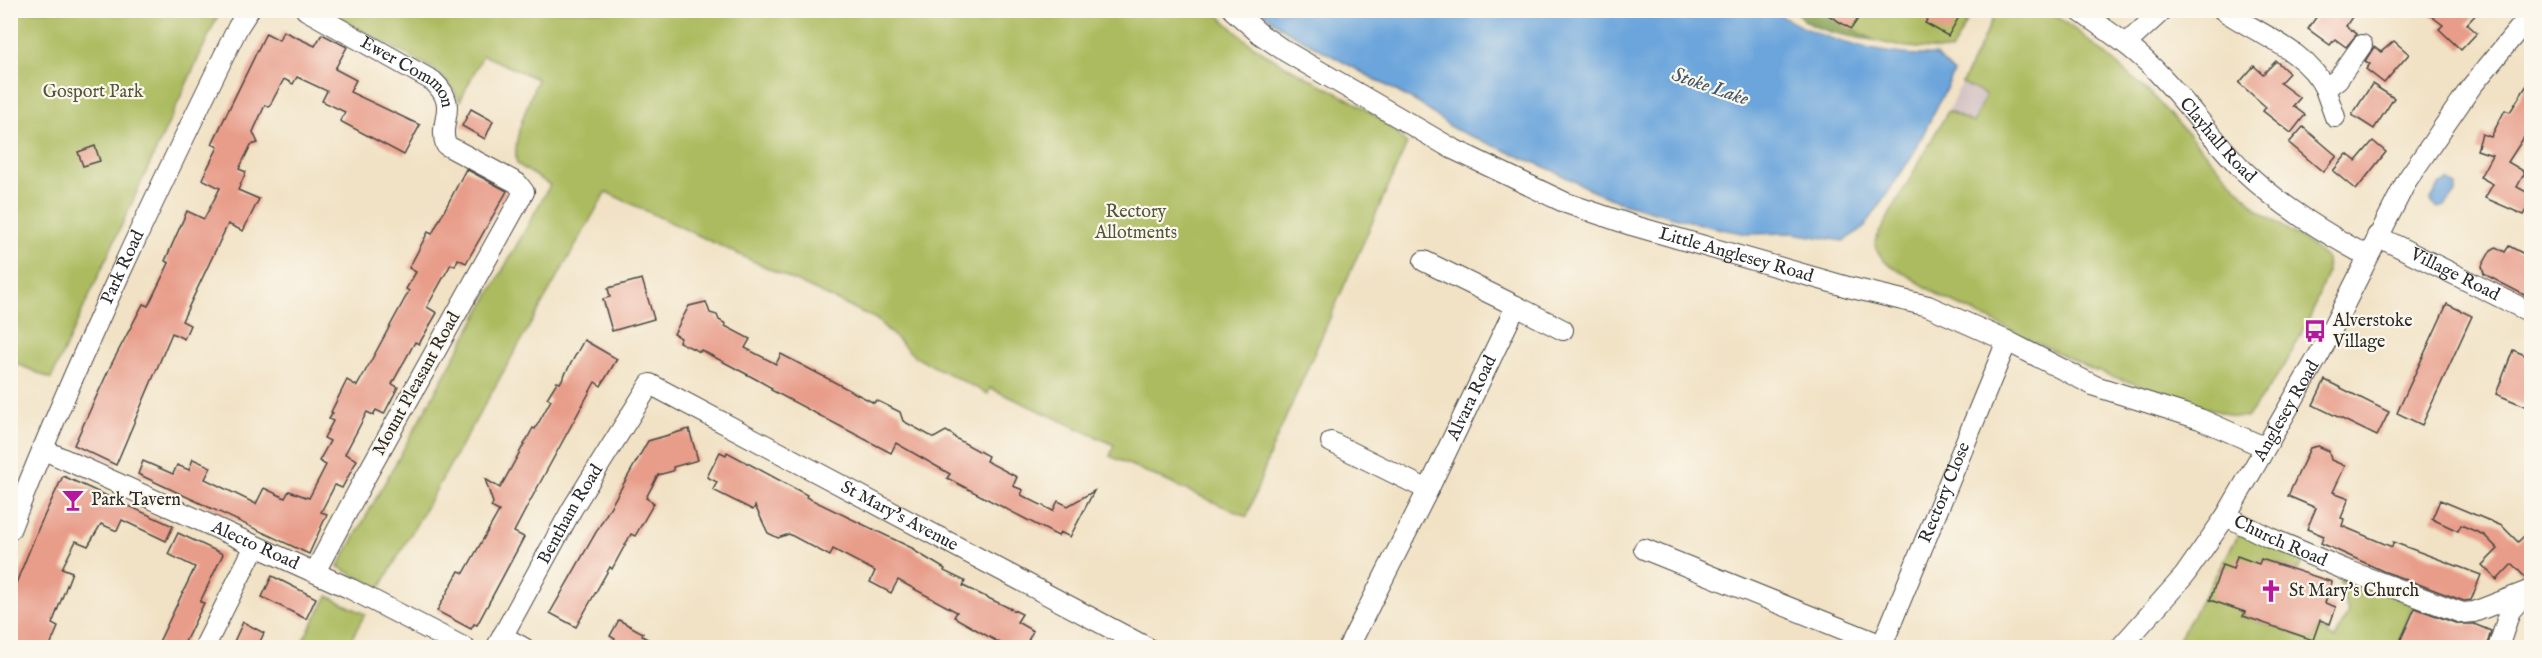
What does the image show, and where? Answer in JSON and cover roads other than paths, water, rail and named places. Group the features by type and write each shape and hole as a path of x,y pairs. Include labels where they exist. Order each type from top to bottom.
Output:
{"street":[{"name":"Park Road","path":"10,530 42,449 134,240 238,27 249,10"},
{"name":"Ewer Common","path":"306,10 433,81 442,91 448,105 444,138 447,145 521,186 524,190 522,198"},
{"name":"Little Anglesey Road","path":"1233,10 1260,34 1285,51 1451,148 1557,199 1631,225 1928,306 2007,341 2095,386 2200,419 2264,447"},
{"name":"Clayhall Road","path":"2078,10 2126,44 2159,74 2244,170 2288,208 2319,230 2367,256"},
{"path":"2126,44 2163,10"},
{"path":"2223,10 2291,51 2316,75 2325,89 2335,117"},
{"name":"Anglesey Road","path":"2120,648 2184,576 2226,516 2320,353 2407,180 2436,134 2471,87 2532,13"},
{"path":"2325,89 2338,79 2362,45"},
{"name":"Mount Pleasant Road","path":"315,572 423,372 522,198"},
{"name":"Village Road","path":"2377,236 2532,313"},
{"path":"1424,261 1563,330"},
{"name":"Alvara Road","path":"1348,648 1428,490 1516,306"},
{"name":"Rectory Close","path":"1644,549 1882,646 2007,341"},
{"name":"Bentham Road","path":"499,642 572,509 650,384"},
{"name":"St Mary's Avenue","path":"650,384 1148,648"},
{"path":"1331,442 1428,490"},
{"name":"Alecto Road","path":"42,449 315,572 465,648"},
{"name":"Church Road","path":"2226,516 2270,538 2346,570 2457,612 2506,622"},
{"path":"204,648 255,546"},
{"path":"2469,613 2530,590"},
{"path":"2498,648 2512,606 2530,590"},
{"path":"499,642 524,648"}],"water":[{"name":"Stoke Lake","path":"1261,11 1774,11 1810,30 1852,45 1895,53 1936,55 1954,73 1911,158 1864,228 1843,241 1793,233 1747,234 1707,226 1622,203 1552,170 1454,129 1418,103 1285,30"},
{"path":"2448,181 2456,185 2456,193 2444,206 2438,208 2431,199 2440,185"}],"place":[{"name":"Alverstoke Village","path":"2315,331"},
{"name":"Park Tavern","path":"73,500"},
{"name":"St Mary's Church","path":"2271,591"}],"park label":[{"name":"Gosport Park","path":"93,92"},
{"name":"Rectory Allotments","path":"1136,222"}]}
